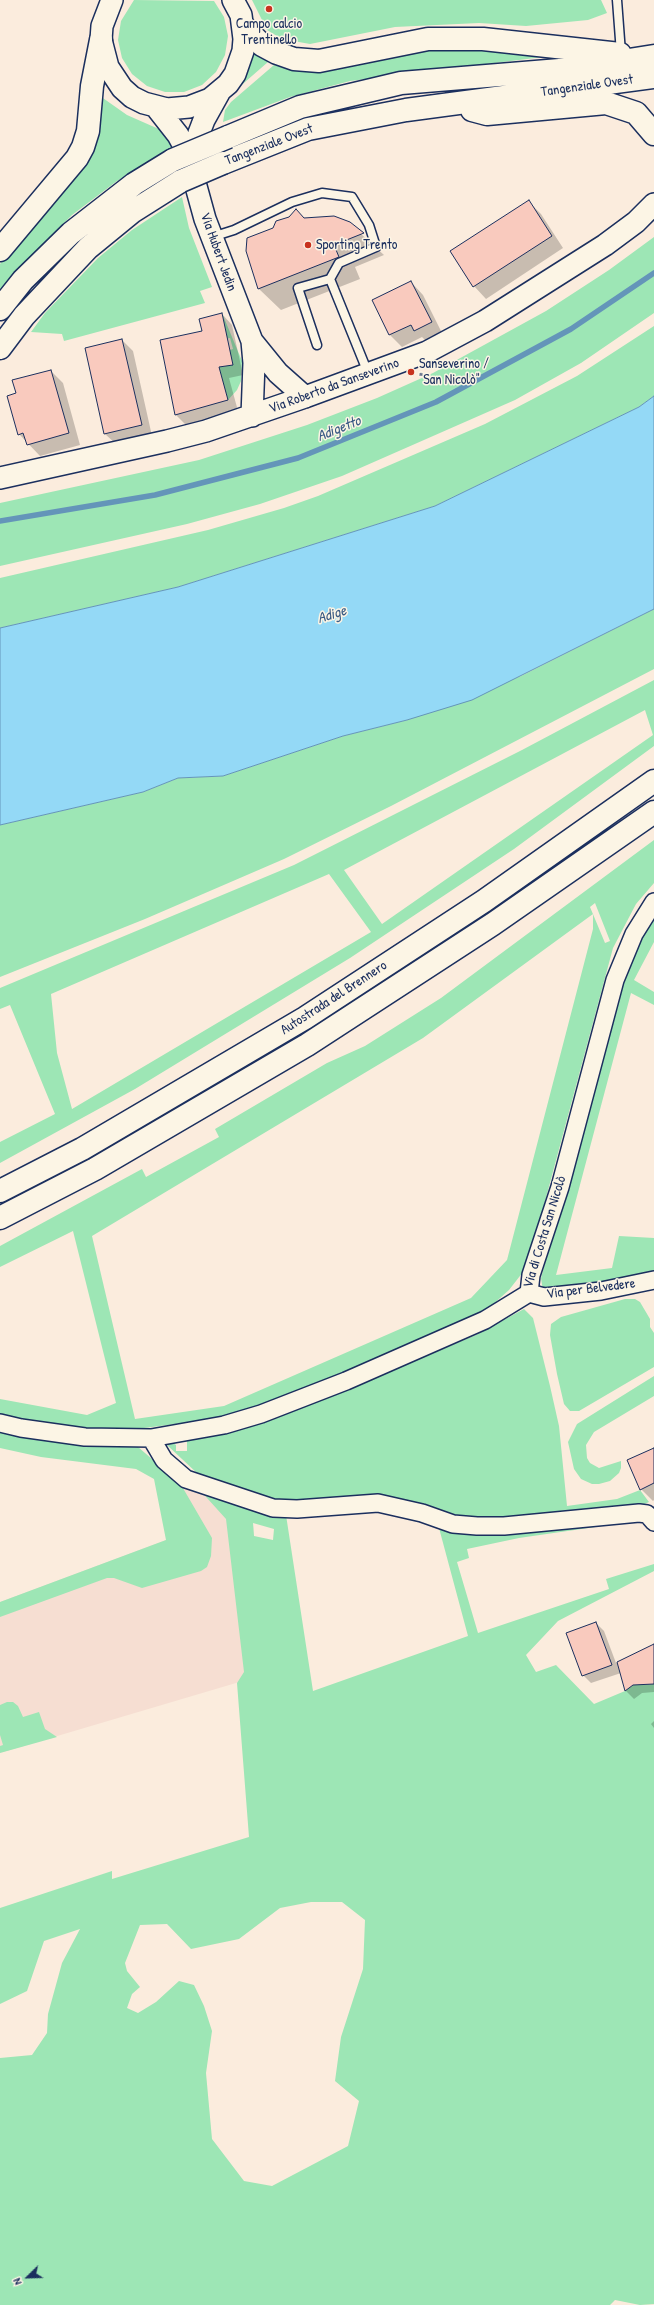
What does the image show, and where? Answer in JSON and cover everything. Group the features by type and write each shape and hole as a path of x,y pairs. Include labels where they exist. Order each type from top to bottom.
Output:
{"highway":[{"path":"244,26 262,45 277,53 294,59 319,60 428,39 483,39 651,56"},
{"path":"0,250 77,158 83,147 88,131 92,86 101,40"},
{"name":"Tangenziale Ovest","path":"0,309 23,280 70,233 134,184 228,137 300,107 401,83 572,69 651,56"},
{"name":"Tangenziale Ovest","path":"0,348 24,316 88,248 132,212 181,181 223,163 308,129 406,110 654,77"},
{"path":"454,104 487,114 606,103 636,113 654,134"},
{"name":"Autostrada del Brennero","path":"0,1191 82,1149 305,1018 484,901 654,780"},
{"name":"Autostrada del Brennero","path":"0,1218 95,1169 307,1045 493,924 654,812"}],"street":[{"name":"Via Hubert Jedin","path":"112,0 102,26 101,40 103,54 114,78 132,97 156,107 167,109 189,107 200,104 219,93"},
{"name":"Via Hubert Jedin","path":"183,160 219,93 231,79 240,63 243,51 244,26 233,0"},
{"name":"Via Hubert Jedin","path":"156,107 178,135 183,160 198,195 211,238 252,342 254,363 252,416"},
{"name":"Via Roberto da Sanseverino","path":"0,478 167,441 252,416 427,352 484,321 605,245 636,222 654,204"},
{"name":"Via Hubert Jedin","path":"252,342 278,373 305,397"},
{"name":"Via di Costa San Nicolò","path":"0,1423 21,1428 85,1437 151,1438 224,1425 261,1414 346,1381 485,1320 528,1293 531,1275 560,1187 615,980 634,934 654,902"},
{"name":"Via per Belvedere","path":"528,1293 544,1297 601,1291 654,1280"},
{"path":"151,1438 164,1460 186,1479 273,1508 297,1509 378,1502 422,1513 453,1524 477,1526 504,1526 639,1513 647,1514 654,1522"}],"lane":[{"path":"617,0 621,54"},
{"path":"211,238 234,230 292,202 322,193 352,197 369,226 376,247 339,263 330,279 298,288 317,345"},
{"path":"330,279 368,374"}],"shaded area":[{"path":"180,1483 252,1507 263,1675 0,1753 0,1602 166,1540"}],"green space":[{"path":"134,0 214,1 224,17 228,36 225,55 216,72 202,85 184,92 165,92 147,86 132,74 122,58 118,40 121,21"},
{"path":"252,0 601,0 607,13 588,20 526,26 479,23 395,27 310,44 282,39 267,30"},
{"path":"435,50 542,54 543,57 350,81 290,97 223,122 225,110 231,102 274,65 296,71 309,72 410,53"},
{"path":"252,51 268,62 237,89"},
{"path":"100,96 127,115 161,130 173,145 173,148 117,181 72,215 28,259 0,291 0,264 55,195"},
{"path":"182,197 189,228 212,287 200,291 205,303 64,341 62,334 31,332 45,313 98,258 132,230"},
{"path":"654,237 654,313 581,363 515,400 342,476 260,504 187,524 0,566 0,503 199,460 307,425 377,398 433,373 546,311 609,270"},
{"path":"222,313 242,361 241,381 237,390 228,400 223,384 212,386 200,331 202,331 203,335 225,330","holes":["230,338 233,349 219,353 216,341"]},
{"path":"654,326 654,396 639,407 435,506 178,587 0,628 0,578 208,530 284,508 318,496 485,424 577,376"},
{"path":"654,609 654,669 391,806 284,859 145,919 0,977 0,825 143,792 178,778 223,776 343,736 407,720 521,676"},
{"path":"654,680 654,746 514,849 350,958 135,1089 0,1163 0,1142 55,1114 10,1005 0,1009 0,988 294,865 522,750","holes":["645,710 653,735 382,924 344,870","329,874 371,932 72,1109 57,1053 51,994"]},
{"path":"654,840 654,883 636,904 613,948 533,1246 523,1272 509,1290 490,1307 465,1321 339,1375 257,1408 223,1418 144,1428 88,1429 24,1421 0,1415 0,1399 87,1415 116,1403 73,1231 0,1267 0,1246 142,1169 146,1177 219,1137 215,1129 327,1063 365,1046 441,998","holes":["595,903 610,941 605,943 590,907","593,914 593,929 507,1260 471,1298 224,1406 135,1419 92,1236 423,1038"]},
{"path":"654,912 654,942 634,980 654,992 654,1005 631,993 556,1275 612,1268 619,1236 654,1238 654,1275 643,1279 543,1291 541,1278 626,964"},
{"path":"625,1299 635,1299 640,1302 650,1319 650,1327 654,1333 654,1367 579,1411 570,1411 564,1404 557,1374 550,1335 551,1324 561,1317"},
{"path":"524,1309 533,1318 559,1426 567,1506 617,1499 640,1490 649,1502 640,1506 473,1521 306,1500 275,1501 226,1488 198,1474 167,1445 167,1442 170,1441 176,1445 176,1451 187,1451 187,1440 230,1432 347,1389 476,1335"},
{"path":"654,1376 654,1396 594,1432 586,1445 587,1458 590,1463 599,1468 621,1461 619,1473 610,1481 599,1484 592,1484 581,1479 574,1469 568,1442 577,1424"},
{"path":"0,1430 23,1437 56,1442 138,1447 180,1483 212,1538 211,1556 207,1567 201,1571 142,1588 114,1578 107,1578 0,1617 0,1602 166,1540 154,1479 136,1469 41,1457 0,1448"},
{"path":"198,1488 286,1515 313,1691 468,1636 439,1528 473,1534 644,1520 519,1538 467,1549 469,1558 457,1562 478,1633 609,1589 606,1579 654,1564 654,1571 558,1621 526,1655 536,1672 556,1665 594,1704 625,1691 633,1685 654,1684 654,2304 640,2305 615,2300 610,2305 0,2305 0,2058 32,2055 47,2033 48,2014 62,1963 80,1929 44,1941 27,1991 0,2004 0,1908 112,1871 112,1879 249,1837 237,1683 244,1672 226,1519","holes":["253,1523 274,1529 273,1540 254,1536","311,1902 342,1902 365,1920 363,1969 341,2037 335,2081 359,2101 348,2146 272,2186 244,2181 212,2139 206,2073 212,2031 204,2006 194,1985 179,1981 156,2002 138,2013 127,2008 132,1994 140,1987 127,1971 125,1963 140,1925 167,1924 191,1949 239,1939 280,1908"]},
{"path":"7,1702 13,1702 18,1706 23,1717 39,1712 45,1729 57,1737 0,1753 0,1746 3,1745 0,1735 0,1705"}],"water":[{"name":"Adige","path":"654,396 654,609 472,700 407,720 343,736 223,776 178,778 143,792 0,825 0,628 178,587 435,506 639,407"}],"building":[{"path":"529,200 552,236 473,287 450,251"},
{"path":"296,209 304,218 334,216 350,222 364,233 334,245 339,257 258,289 246,251 247,238 273,228 276,221 289,217"},
{"path":"411,281 432,322 414,331 411,325 389,335 372,300"},
{"path":"222,313 233,365 219,367 228,400 175,415 160,340 202,331 199,319"},
{"path":"122,339 142,425 104,434 85,348"},
{"path":"51,370 69,433 27,445 23,433 18,435 7,396 16,393 12,380"},
{"path":"654,1448 654,1483 640,1490 627,1460"},
{"path":"596,1622 612,1665 582,1676 566,1633"},
{"path":"654,1644 654,1684 633,1685 625,1691 617,1662"}],"waterway":[{"name":"Adigetto","path":"0,521 155,495 298,458 436,402 571,329 654,273"}],"place":[{"name":"Campo calcio Trentinello","path":"269,9"},
{"name":"Sporting Trento","path":"308,245"},
{"name":"Sanseverino / \"San Nicolò\"","path":"411,372"}]}
